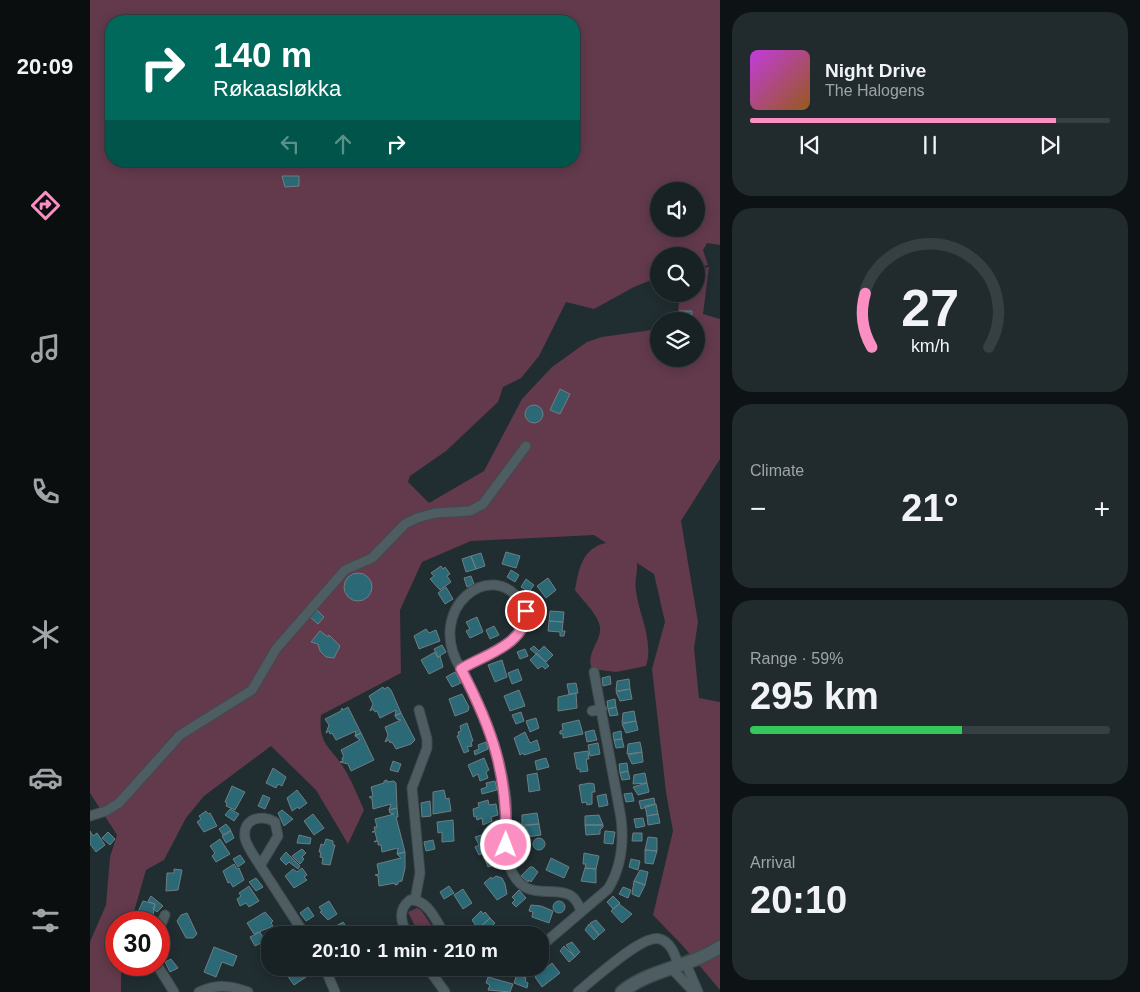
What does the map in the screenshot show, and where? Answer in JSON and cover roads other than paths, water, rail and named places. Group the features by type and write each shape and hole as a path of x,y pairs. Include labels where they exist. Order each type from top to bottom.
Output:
{"main road":[{"path":"622,992 641,980 679,966 720,947"}],"street":[{"path":"90,816 106,811 119,803 180,735 252,690 276,648 345,570 372,558 388,539 405,524 417,518 435,513 470,511 483,504 526,446"},
{"path":"461,669 510,642 520,633 524,625 526,611 512,593 495,586 481,587 466,594 453,611 449,632 452,651 486,720 498,758 506,800 506,855 510,869 518,882 527,888 568,894 582,910"},
{"path":"549,939 608,889 615,877 621,851 621,818 594,672"},
{"path":"592,711 602,709"},
{"path":"415,900 420,873 412,788 427,748 427,739 419,710"},
{"path":"260,866 278,836 276,822 261,817 250,822 245,832 248,844 260,866 299,926"},
{"path":"404,926 401,918 402,909 410,900 415,900 428,908 439,926"},
{"path":"578,992 624,955 651,939 661,939 668,943 694,992"},
{"path":"679,966 698,992"},
{"path":"163,976 174,992"},
{"path":"328,976 334,992"},
{"path":"434,976 445,992"},
{"path":"199,992 213,986 231,986 248,992"}]}
